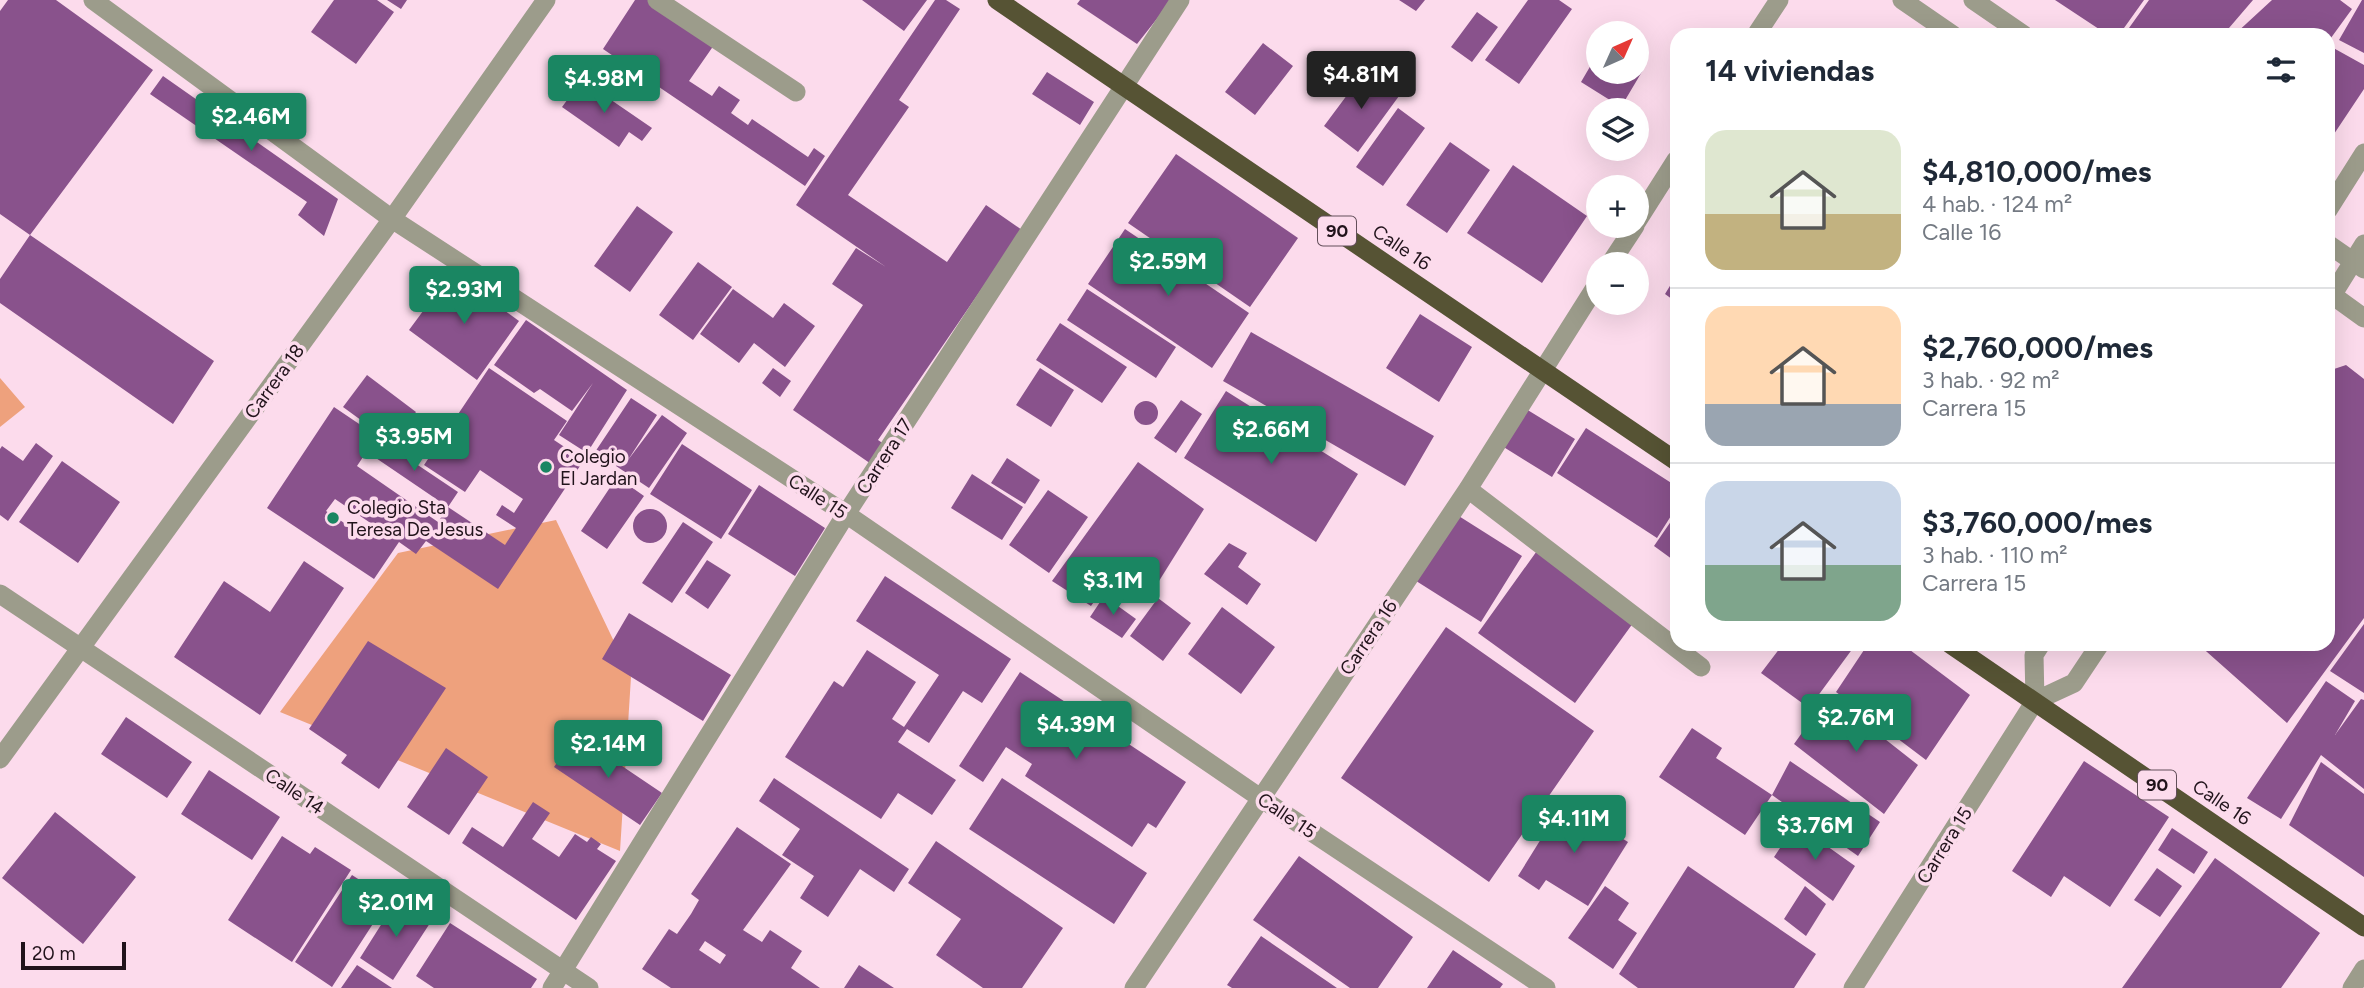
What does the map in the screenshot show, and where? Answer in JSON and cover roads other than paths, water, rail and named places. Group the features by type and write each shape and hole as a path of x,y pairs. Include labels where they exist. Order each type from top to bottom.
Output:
{"highway":[{"name":"Calle 16","path":"997,0 1670,457"},
{"name":"Calle 16","path":"1960,651 2364,927"}],"street":[{"name":"Calle 15","path":"93,0 392,219 846,514 1259,797 1546,988"},
{"name":"Carrera 18","path":"0,759 392,219 546,0"},
{"path":"657,0 796,92"},
{"name":"Carrera 17","path":"552,988 846,514 1180,0"},
{"path":"1761,28 1779,0"},
{"path":"1902,0 1943,28"},
{"path":"1973,0 2014,28"},
{"path":"2335,199 2364,153"},
{"path":"1649,202 1670,169"},
{"path":"2335,290 2358,265 2364,244"},
{"path":"2335,249 2358,265"},
{"path":"2335,301 2364,318"},
{"name":"Carrera 16","path":"1134,988 1259,797 1468,489 1586,302"},
{"path":"1468,489 1670,643"},
{"name":"Calle 14","path":"0,594 589,988"},
{"path":"1680,651 1701,667"},
{"path":"2037,651 2035,701 2074,683 2095,651"},
{"name":"Carrera 15","path":"1853,988 2035,701"},
{"path":"2351,988 2364,969"}],"place":[{"name":"Colegio El Jardan","path":"546,467"},
{"name":"Colegio Sta Teresa De Jesus","path":"333,518"}]}
